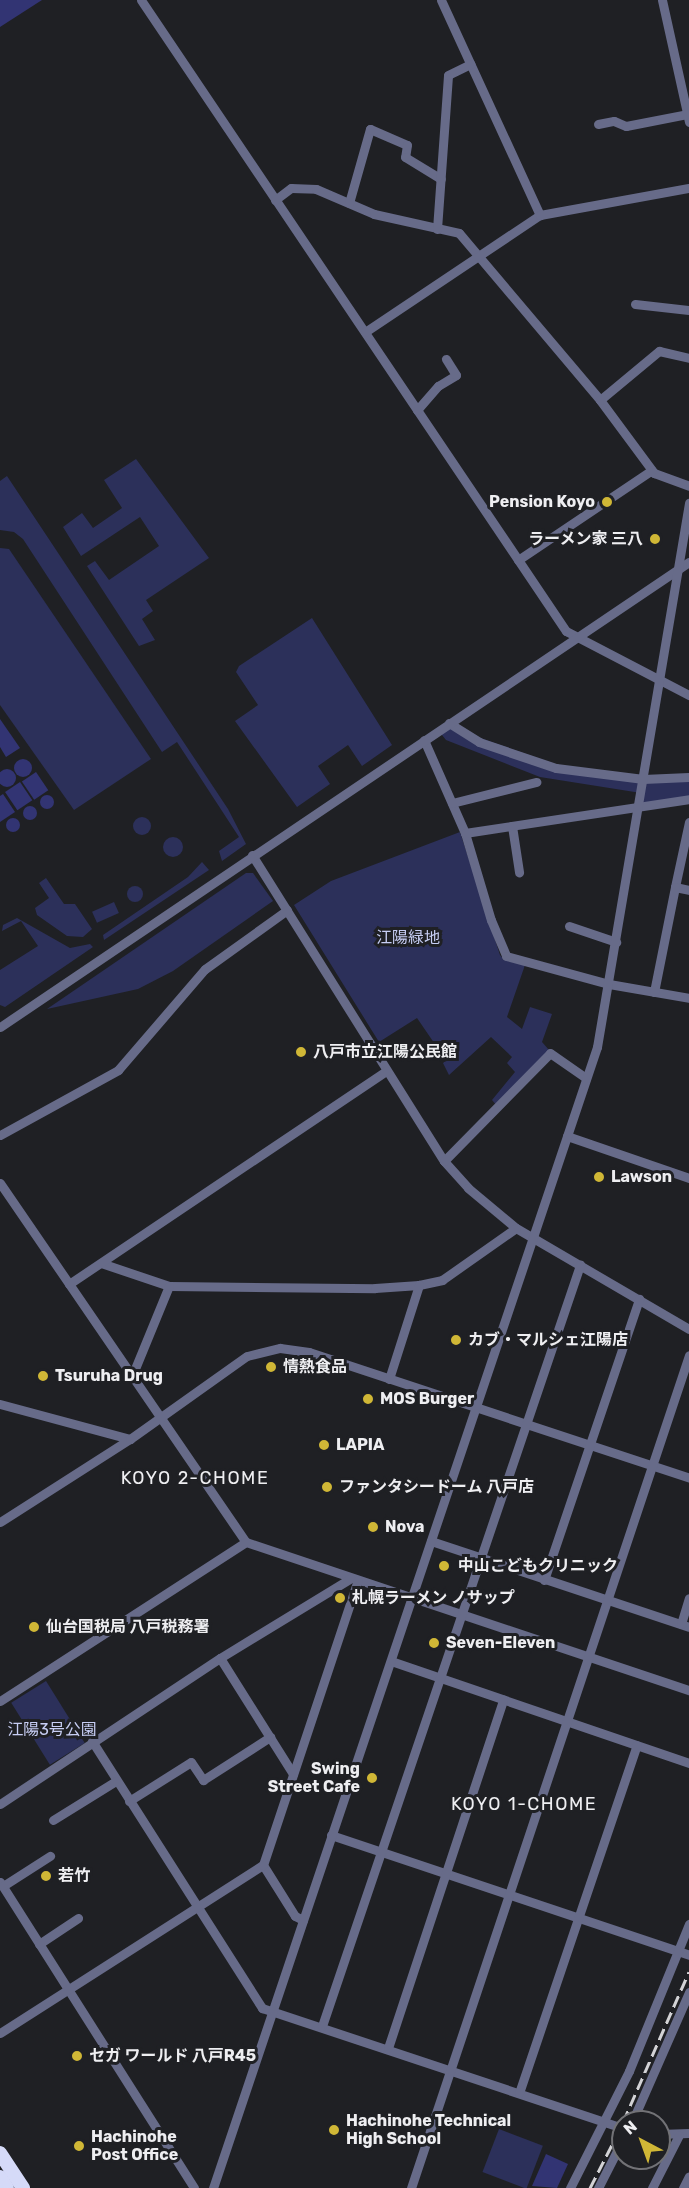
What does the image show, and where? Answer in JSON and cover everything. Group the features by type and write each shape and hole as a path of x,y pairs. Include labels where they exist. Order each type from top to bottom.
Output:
{"highway":[{"path":"0,2153 23,2188"},
{"path":"0,2177 7,2188"}],"street":[{"path":"141,0 566,631 689,695"},
{"path":"441,0 540,215"},
{"path":"598,124 614,121 626,126 688,118 663,0"},
{"path":"437,229 448,75 471,64"},
{"path":"349,203 370,129 407,145 405,157 441,179"},
{"path":"365,332 540,215 689,188"},
{"path":"275,200 291,189 316,189 374,214 459,233 600,400 652,470 689,486"},
{"path":"636,304 689,310"},
{"path":"600,400 659,351 689,358"},
{"path":"417,410 438,386 456,375 446,359"},
{"path":"518,560 652,470"},
{"path":"213,2188 586,1078 609,984 689,503"},
{"path":"0,1027 689,562"},
{"path":"449,723 479,742 529,760 578,772 643,779 689,777"},
{"path":"424,740 465,833 490,920 506,956 609,984 689,998"},
{"path":"452,803 464,797 536,782"},
{"path":"465,833 689,799"},
{"path":"654,992 689,822"},
{"path":"512,826 519,872"},
{"path":"252,855 444,1161 487,1208 532,1238 689,1329"},
{"path":"675,887 689,890"},
{"path":"0,1135 118,1070 206,969 287,910"},
{"path":"569,926 616,942"},
{"path":"444,1161 550,1053 586,1078"},
{"path":"69,1284 386,1071"},
{"path":"567,1136 689,1178"},
{"path":"0,1183 246,1542 689,1690"},
{"path":"101,1263 169,1286 375,1288 419,1285 442,1280 516,1228"},
{"path":"322,2026 383,1853 482,1559 525,1423 580,1265"},
{"path":"389,1379 419,1285"},
{"path":"132,1376 169,1286"},
{"path":"544,1580 639,1299"},
{"path":"0,1522 130,1439 259,1351 280,1348 309,1352 689,1478"},
{"path":"411,2188 689,1356"},
{"path":"678,1389 689,1393"},
{"path":"0,1404 130,1439"},
{"path":"431,1541 685,1625 689,1598"},
{"path":"0,1701 246,1542"},
{"path":"0,1804 220,1658 355,1579"},
{"path":"0,2033 263,1865 355,1579"},
{"path":"220,1658 293,1774"},
{"path":"391,1661 689,1763"},
{"path":"388,2048 503,1700"},
{"path":"129,1801 191,1762 202,1780 270,1737"},
{"path":"92,1742 262,2008 322,2026 611,2124"},
{"path":"519,2093 637,1745"},
{"path":"53,1820 116,1781"},
{"path":"332,1835 577,1920 689,1955"},
{"path":"50,1856 1,1884 194,2188"},
{"path":"263,1865 296,1916 303,1920"},
{"path":"39,1944 78,1918"},
{"path":"570,2188 605,2122 689,1924"},
{"path":"637,2110 689,1992"},
{"path":"652,2188 684,2134"},
{"path":"598,2188 611,2163"},
{"path":"683,2188 689,2176"}],"green space":[{"path":"136,459 209,558 146,600 153,611 142,619 155,640 139,646 87,566 95,561 109,580 159,546 140,517 81,556 63,527 82,513 93,528 122,508 104,480"},
{"path":"7,476 228,809 246,844 222,861 219,851 239,837 177,742 162,752 23,539 14,532 0,530 0,481"},
{"path":"0,548 9,549 151,759 74,810 0,705"},
{"path":"312,618 392,745 362,766 348,745 318,766 330,784 297,807 235,721 258,705 236,672 239,666"},
{"path":"449,723 463,732 578,772 689,777 689,799 639,805 641,793 540,777 446,740 438,730"},
{"path":"138,817 146,817 151,822 149,833 138,835 133,830 133,822"},
{"name":"江陽緑地","path":"460,832 500,955 504,960 525,965 507,1017 522,1029 530,1007 552,1014 542,1042 549,1050 497,1106 492,1100 515,1072 507,1063 512,1057 491,1037 449,1075 443,1063 452,1056 446,1048 441,1053 417,1018 379,1042 294,905 331,881"},
{"path":"169,837 177,837 183,843 183,851 177,857 169,857 163,851 163,843"},
{"path":"202,862 209,870 104,940 103,935 188,877"},
{"path":"246,873 253,873 273,901 173,971 138,989 47,1009"},
{"path":"46,878 64,904 75,904 92,929 83,937 67,936 37,915 35,908 49,898 39,883"},
{"path":"135,886 143,894 135,902 127,894"},
{"path":"114,902 119,913 97,923 92,912"},
{"path":"17,918 70,948 90,944 93,947 5,1007 0,1005 0,970 38,946 21,921 2,931 3,925"},
{"name":"江陽3号公園","path":"46,1681 85,1743 50,1765 11,1703"},
{"path":"499,2129 543,2146 527,2188 483,2172"}],"shaded area":[{"path":"0,0 42,0 0,27"},
{"path":"0,719 20,748 6,757 0,747"},
{"path":"23,759 29,762 32,768 29,774 23,777 17,774 14,768 17,762"},
{"path":"7,769 13,772 16,778 13,784 7,787 1,784 -2,778 1,772"},
{"path":"36,772 48,790 34,800 22,782"},
{"path":"20,782 32,800 17,810 5,792"},
{"path":"3,794 15,812 0,822 0,796"},
{"path":"44,795 50,795 54,802 50,809 44,809 40,805 40,799"},
{"path":"27,806 33,806 37,813 33,820 27,820 23,816 23,810"},
{"path":"10,818 16,818 20,825 16,832 10,832 6,828 6,822"},
{"path":"546,2154 568,2164 557,2188 532,2186"}],"railway":[{"path":"628,2110 689,1972"},
{"path":"590,2188 611,2147"}],"place":[{"name":"Pension Koyo","path":"607,502"},
{"name":"ラーメン家 三八","path":"655,539"},
{"name":"八戸市立江陽公民館","path":"301,1052"},
{"name":"Lawson","path":"599,1177"},
{"name":"カブ・マルシェ江陽店","path":"456,1340"},
{"name":"情熱食品","path":"271,1367"},
{"name":"Tsuruha Drug","path":"43,1376"},
{"name":"MOS Burger","path":"368,1399"},
{"name":"LAPIA","path":"324,1445"},
{"name":"ファンタシードーム 八戸店","path":"327,1487"},
{"name":"Nova","path":"373,1527"},
{"name":"中山こどもクリニック","path":"444,1566"},
{"name":"札幌ラーメン ノサップ","path":"340,1598"},
{"name":"仙台国税局 八戸税務署","path":"34,1627"},
{"name":"Seven-Eleven","path":"434,1643"},
{"name":"Swing Street Cafe","path":"372,1778"},
{"name":"若竹","path":"46,1876"},
{"name":"セガ ワールド 八戸R45","path":"77,2056"},
{"name":"Hachinohe Technical High School","path":"334,2130"},
{"name":"Hachinohe Post Office","path":"79,2146"}],"district":[{"name":"KOYO 2-CHOME","path":"195,1478"},
{"name":"KOYO 1-CHOME","path":"524,1804"}]}
